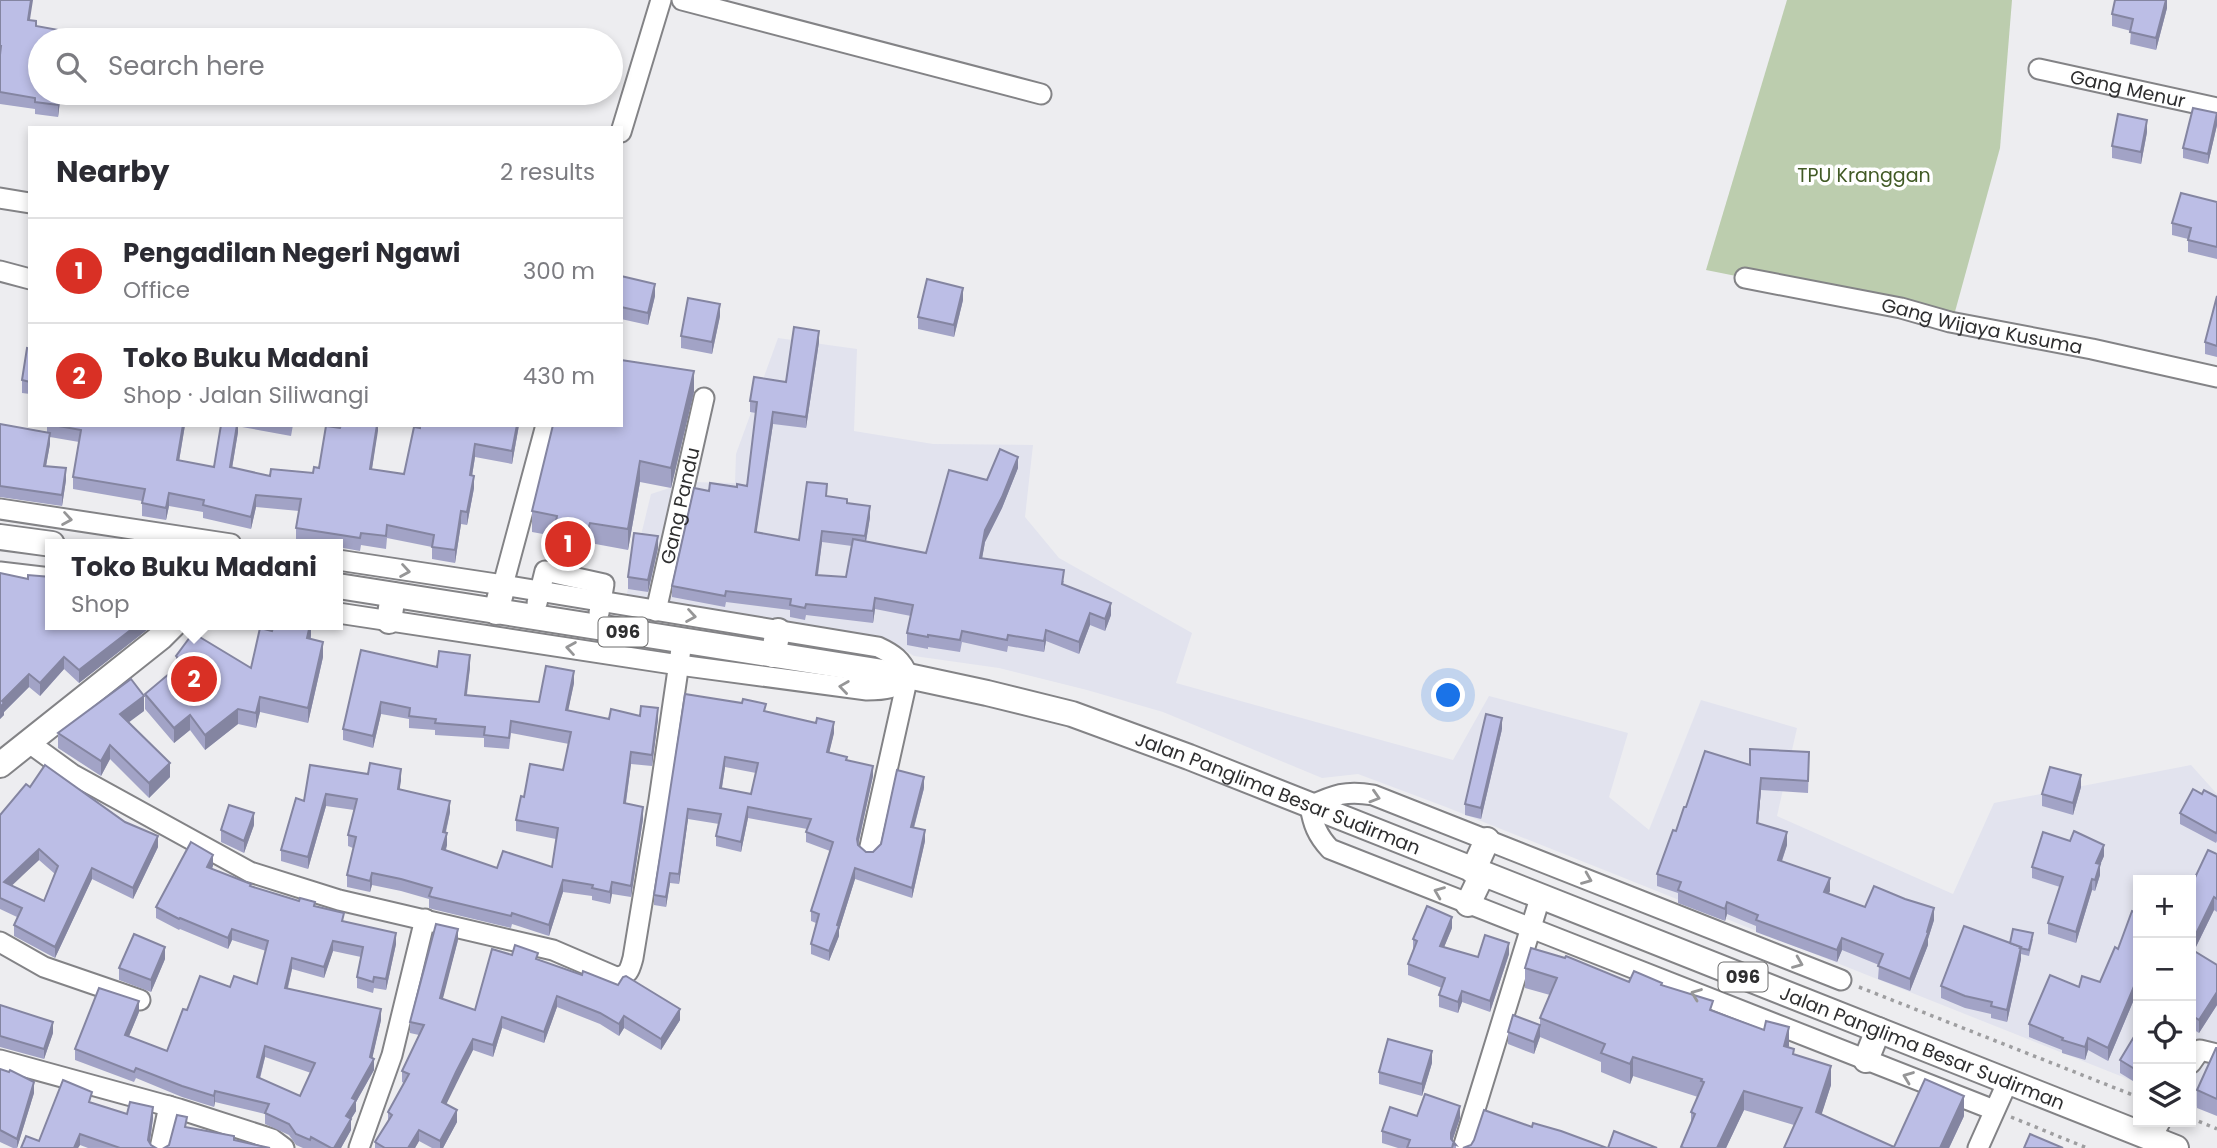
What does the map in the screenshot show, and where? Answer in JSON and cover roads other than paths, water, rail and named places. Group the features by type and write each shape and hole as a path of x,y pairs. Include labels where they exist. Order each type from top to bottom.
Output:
{"main road":[{"path":"0,537 45,543"},
{"path":"496,612 503,585"},
{"name":"Jalan Panglima Besar Sudirman","path":"343,587 597,628 681,653 774,655 908,676 987,692 1089,721 1189,757 2008,1081 2133,1123"},
{"path":"389,621 393,595"},
{"path":"774,655 778,631"},
{"path":"0,765 161,637 181,633"},
{"path":"1468,904 1487,840"},
{"path":"1866,1060 1878,1030"},
{"name":"Jalan Panglima Besar Sudirman","path":"2146,1127 2176,1148"}],"street":[{"path":"623,126 661,0"},
{"path":"682,0 1041,94"},
{"name":"Gang Menur","path":"2039,69 2217,108"},
{"path":"0,198 28,203"},
{"path":"0,271 28,278"},
{"name":"Gang Wijaya Kusuma","path":"1745,278 1902,308 1950,322 2092,349 2217,377"},
{"name":"Gang Pandu","path":"656,611 704,398"},
{"path":"503,585 545,427"},
{"path":"0,509 198,539"},
{"path":"343,561 878,647 890,653 902,663 908,676 869,851"},
{"path":"0,572 45,577"},
{"path":"533,618 540,592"},
{"path":"597,628 601,601"},
{"path":"343,614 681,653 867,690 901,685 908,676"},
{"path":"28,743 72,774 250,872 339,900 553,950 616,977 627,975 635,945 681,653"},
{"path":"1841,979 1365,793 1335,794 1310,806 1313,826 1330,849 1994,1110"},
{"path":"1463,1148 1541,898"},
{"path":"359,1148 392,1055 425,919"},
{"path":"0,942 44,967 140,1000"},
{"path":"2196,1056 2200,1050 2217,1054"},
{"path":"0,1060 169,1106 272,1139 284,1148"},
{"path":"1978,1148 2008,1081"},
{"path":"160,1148 169,1106"}],"place":[{"name":"Pengadilan Negeri Ngawi","path":"568,544"},
{"name":"Toko Buku Madani","path":"194,679"}],"park label":[{"name":"TPU Kranggan","path":"1864,175"}]}
